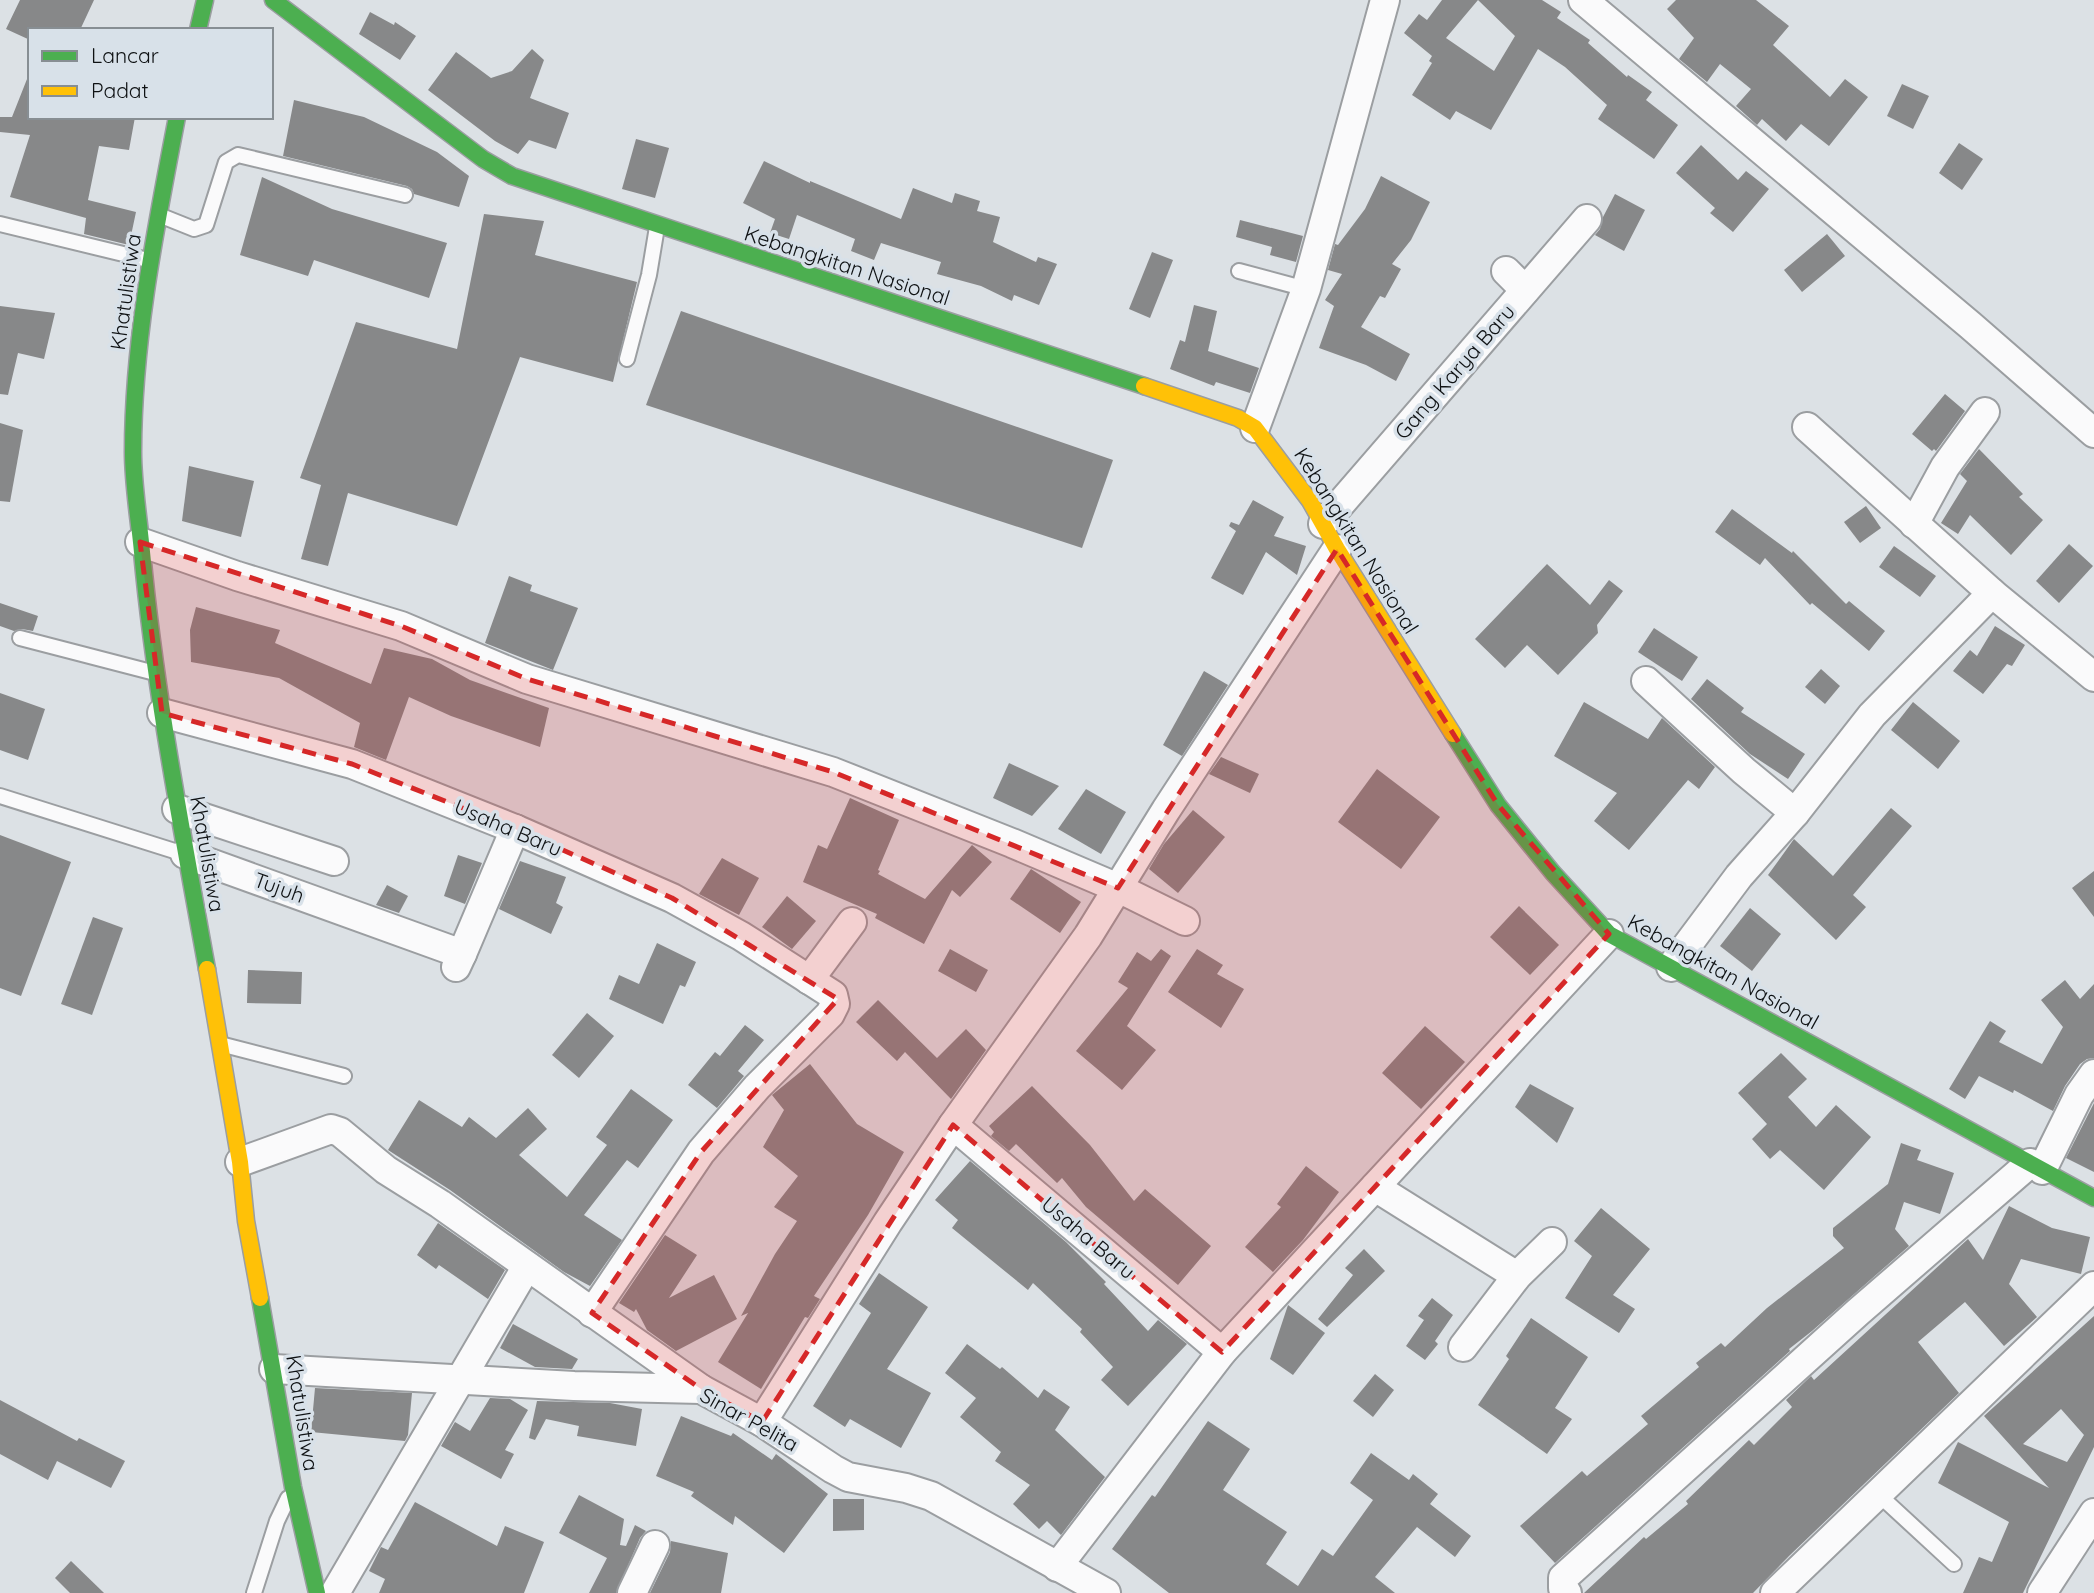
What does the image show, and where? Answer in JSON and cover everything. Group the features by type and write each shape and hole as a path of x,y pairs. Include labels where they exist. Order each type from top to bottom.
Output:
{"main road":[{"path":"198,28 205,0"},
{"name":"Kebangkitan Nasional","path":"273,0 484,159 512,176 1213,409 1238,418 1255,429 1282,461 1323,524 1498,805 1553,873 1609,934 2094,1198"},
{"name":"Khatulistiwa","path":"177,119 149,261 138,366 133,453 140,542 162,713 240,1161 246,1221 293,1487 317,1593"}],"street":[{"path":"1255,429 1307,289 1385,0"},
{"path":"1583,0 1970,325 2094,433"},
{"name":"Gang Karya Baru","path":"1323,524 1516,281 1587,219"},
{"path":"1914,524 1945,467 1985,412"},
{"path":"1807,426 1992,593 2094,677"},
{"path":"140,542 237,576 401,626 527,679 832,772 1012,843 1118,888 1185,921"},
{"path":"762,1422 888,1222 953,1125 1088,936 1166,810 1337,549"},
{"path":"1671,967 1738,876 1795,813 1872,715 1992,593"},
{"path":"1646,681 1744,771 1795,813"},
{"name":"Usaha Baru","path":"162,713 352,764 515,829 672,898 741,936 833,995 835,1004 830,1014 757,1087 701,1152 592,1312"},
{"path":"177,809 334,861"},
{"name":"Tujuh","path":"185,854 459,961 515,829"},
{"path":"808,980 852,922"},
{"path":"1057,1567 1222,1352 1609,934"},
{"path":"1567,1593 1563,1588 1563,1578 1858,1312 2036,1167 2094,1074"},
{"name":"Usaha Baru","path":"953,1125 1222,1352"},
{"path":"240,1161 331,1129 340,1132 386,1170 440,1204 701,1389"},
{"path":"1375,1186 1517,1276"},
{"path":"1463,1347 1517,1276 1552,1242"},
{"path":"344,1588 527,1266"},
{"path":"1774,1593 2094,1286"},
{"name":"Sinar Pelita","path":"274,1369 574,1386 701,1389 762,1422 848,1477 931,1496 1105,1593"},
{"path":"2042,1593 2094,1513"},
{"path":"632,1593 655,1545"}],"lane":[{"path":"158,215 194,229 206,225 226,162 238,155 405,194"},
{"path":"0,224 149,261"},
{"path":"627,359 649,275 658,226"},
{"path":"1239,271 1307,289"},
{"path":"20,638 156,673"},
{"name":"Tujuh","path":"0,796 185,854"},
{"path":"219,1044 344,1076"},
{"path":"254,1593 277,1521 293,1487"},
{"path":"1877,1493 1954,1564"}],"highlighted area":[{"path":"140,542 401,626 527,679 833,772 1118,888 1337,549 1498,805 1609,934 1222,1352 953,1125 762,1422 701,1389 592,1313 701,1152 838,999 672,898 515,829 352,764 162,713"}],"building":[{"path":"20,0 94,0 81,28 28,28 28,39 6,29"},
{"path":"1442,0 1478,0 1542,0 1561,12 1557,18 1590,40 1588,43 1627,77 1628,75 1652,92 1646,100 1678,125 1654,159 1598,119 1607,105 1565,67 1538,49 1491,130 1456,111 1450,120 1412,95 1432,63 1429,61 1432,56 1404,33 1419,14 1427,20","holes":["1478,0 1515,36 1494,71 1446,38"]},
{"path":"1676,0 1756,0 1789,26 1773,45 1830,97 1845,79 1868,97 1829,146 1801,124 1786,141 1762,119 1757,125 1736,106 1751,89 1720,64 1707,82 1679,59 1694,38 1667,9"},
{"path":"370,12 394,25 395,22 416,36 400,60 359,34"},
{"path":"532,49 544,60 530,98 569,113 556,149 529,140 518,154 495,141 428,90 456,52 491,78 512,71"},
{"path":"28,77 28,119 135,119 129,150 99,146 88,200 136,212 129,245 84,234 86,218 10,197 30,135 0,132 0,117 12,117"},
{"path":"1902,84 1929,96 1913,129 1887,116"},
{"path":"294,100 364,117 437,152 469,176 459,207 414,194 407,186 283,156"},
{"path":"636,139 669,148 655,198 622,189"},
{"path":"1959,143 1983,159 1962,190 1939,173"},
{"path":"1701,145 1738,180 1746,171 1769,189 1733,232 1710,213 1715,208 1676,173"},
{"path":"764,161 810,183 901,219 913,188 952,203 955,193 980,201 977,211 1000,217 993,242 1036,262 1038,257 1057,264 1039,305 1014,295 1012,301 981,286 937,274 941,262 881,243 874,260 851,251 855,239 797,215 789,239 770,233 775,219 743,203"},
{"path":"1381,176 1430,202 1411,240 1392,264 1401,269 1385,298 1380,296 1361,327 1410,354 1396,381 1366,365 1319,348 1334,306 1325,300 1342,274 1328,270 1335,244 1338,245 1365,209"},
{"path":"262,177 332,209 447,243 429,298 314,260 308,276 240,255"},
{"path":"1615,194 1645,210 1624,251 1595,235"},
{"path":"484,214 544,221 535,255 637,282 613,382 520,357 457,526 348,493 328,566 301,559 321,485 300,478 356,322 457,349"},
{"path":"1240,220 1303,236 1296,262 1270,255 1272,247 1236,237"},
{"path":"1827,234 1845,256 1802,292 1784,270"},
{"path":"1152,252 1173,260 1150,318 1129,309"},
{"path":"1194,305 1217,311 1208,351 1259,368 1250,393 1216,382 1214,386 1170,369 1180,340 1185,342"},
{"path":"0,306 55,313 44,359 18,353 8,395 0,394"},
{"path":"681,311 1113,460 1082,548 646,405"},
{"path":"1945,394 1965,411 1936,451 1932,451 1912,434"},
{"path":"0,423 23,430 10,502 0,501"},
{"path":"1979,449 2023,494 2019,497 2043,520 2011,555 1970,515 1958,534 1941,523 1967,481 1960,474"},
{"path":"189,466 254,481 241,537 182,521"},
{"path":"1253,500 1284,517 1274,536 1306,546 1297,575 1266,552 1243,595 1211,578 1236,531 1229,526 1231,522 1239,525"},
{"path":"1866,506 1881,528 1860,543 1844,522"},
{"path":"1732,509 1792,553 1793,551 1846,604 1849,601 1885,631 1869,651 1812,603 1810,605 1765,558 1760,565 1715,532"},
{"path":"2069,544 2093,566 2059,603 2036,581"},
{"path":"1894,546 1936,576 1920,597 1879,567"},
{"path":"1547,564 1590,605 1609,580 1623,591 1597,625 1598,633 1558,675 1527,645 1505,668 1475,639"},
{"path":"509,576 532,585 530,591 578,608 553,670 485,643"},
{"path":"0,603 38,616 33,631 14,631 0,626"},
{"path":"196,607 280,630 275,643 371,684 384,648 432,659 470,680 549,708 540,747 451,716 409,697 386,760 354,747 360,723 279,678 191,662 190,630"},
{"path":"1995,626 2025,645 2012,666 2007,664 1983,694 1953,671 1970,650 1977,656"},
{"path":"1654,628 1698,657 1682,681 1638,652"},
{"path":"1821,669 1840,686 1825,704 1805,687"},
{"path":"1204,671 1228,685 1182,756 1163,745"},
{"path":"1707,679 1744,708 1741,712 1805,754 1788,779 1750,754 1691,699"},
{"path":"0,693 45,709 28,760 0,750"},
{"path":"1584,702 1648,739 1662,718 1715,767 1699,789 1688,780 1629,850 1594,821 1617,793 1554,756"},
{"path":"1913,702 1960,741 1938,769 1891,730"},
{"path":"1221,757 1259,774 1250,793 1209,774"},
{"path":"1009,763 1059,786 1032,816 993,798"},
{"path":"1377,769 1440,817 1401,869 1338,822"},
{"path":"1086,789 1126,812 1101,854 1058,829"},
{"path":"850,798 899,820 878,874 925,899 972,845 992,862 960,897 952,890 924,944 875,918 877,914 803,882 818,845 827,849"},
{"path":"1891,808 1912,826 1853,895 1866,907 1836,940 1768,875 1794,839 1833,876"},
{"path":"1193,810 1225,837 1178,893 1149,869 1164,844"},
{"path":"0,835 71,862 21,996 0,988"},
{"path":"458,855 482,863 465,904 444,896"},
{"path":"722,858 759,878 739,915 699,894"},
{"path":"520,861 566,877 556,903 563,907 551,934 499,909"},
{"path":"1031,869 1081,902 1060,933 1010,899"},
{"path":"2094,871 2094,917 2072,888"},
{"path":"387,885 408,896 399,913 376,905"},
{"path":"787,896 816,921 792,949 762,927"},
{"path":"1519,906 1559,945 1530,975 1490,937"},
{"path":"1750,908 1781,934 1752,971 1720,946"},
{"path":"93,917 123,928 92,1015 61,1004"},
{"path":"657,943 696,962 685,987 680,985 663,1024 609,999 619,975 639,984"},
{"path":"950,949 988,970 976,992 938,971"},
{"path":"1161,949 1171,956 1127,1026 1156,1050 1122,1090 1076,1051 1128,988 1118,982 1137,952 1151,961"},
{"path":"1197,949 1223,965 1217,974 1244,989 1221,1028 1168,992"},
{"path":"248,970 302,972 301,1004 247,1003"},
{"path":"2065,980 2080,999 2094,984 2094,1058 2080,1064 2053,1111 2014,1090 2013,1093 1979,1076 1965,1099 1949,1089 1990,1021 2006,1031 1999,1042 2042,1064 2063,1027 2041,1000"},
{"path":"878,1000 937,1058 966,1029 986,1050 951,1099 905,1052 897,1061 856,1022"},
{"path":"587,1013 614,1036 579,1078 552,1055"},
{"path":"745,1025 764,1040 738,1071 744,1076 717,1108 688,1085 715,1052 720,1056"},
{"path":"1425,1026 1465,1062 1421,1109 1382,1073"},
{"path":"1781,1053 1807,1079 1788,1097 1816,1127 1836,1105 1871,1137 1824,1190 1780,1150 1770,1159 1752,1139 1767,1124 1738,1093"},
{"path":"810,1064 857,1124 904,1152 868,1215 814,1296 820,1299 808,1318 805,1317 761,1389 718,1362 748,1313 741,1316 775,1254 797,1221 774,1207 798,1176 763,1147 784,1110 772,1095"},
{"path":"1530,1084 1574,1108 1557,1143 1515,1107"},
{"path":"1032,1086 1090,1145 1134,1201 1145,1189 1211,1246 1178,1285 1086,1207 1062,1178 1057,1183 1016,1144 1009,1151 991,1136 994,1132 989,1126"},
{"path":"631,1089 673,1120 638,1168 627,1160 584,1215 622,1240 590,1286 564,1272 450,1190 388,1150 419,1100 462,1127 469,1117 496,1138 528,1108 547,1129 519,1155 567,1197 607,1145 596,1137"},
{"path":"2094,1103 2094,1172 2066,1158"},
{"path":"1901,1143 1921,1150 1917,1160 1954,1173 1940,1214 1904,1202 1895,1229 1909,1246 1789,1349 1790,1351 1555,1563 1520,1526 1582,1471 1587,1476 1648,1424 1641,1416 1699,1367 1696,1363 1721,1343 1725,1347 1767,1308 1844,1248 1833,1236 1833,1228 1888,1184"},
{"path":"970,1161 1066,1242 1106,1282 1104,1284 1148,1331 1158,1320 1187,1344 1128,1406 1101,1380 1113,1367 1080,1332 1082,1329 1033,1283 1028,1290 952,1228 958,1220 935,1200"},
{"path":"1306,1166 1339,1192 1303,1240 1273,1272 1245,1247 1281,1207 1277,1204"},
{"path":"2009,1206 2052,1228 2090,1237 2081,1274 2021,1259 2009,1284 2037,1317 2004,1346 1965,1302 1918,1342 1959,1393 1753,1593 1584,1593 1644,1537 1646,1539 1688,1504 1686,1501 1749,1440 1754,1445 1792,1407 1786,1400 1811,1376 1814,1380 1968,1239 1983,1260"},
{"path":"1601,1208 1650,1249 1613,1295 1635,1309 1619,1333 1565,1298 1592,1256 1574,1241"},
{"path":"438,1223 505,1270 488,1299 439,1265 436,1269 417,1255"},
{"path":"665,1235 697,1255 669,1298 714,1275 737,1319 676,1351 647,1330 636,1309 634,1312 619,1303"},
{"path":"1364,1249 1385,1271 1327,1327 1318,1319 1353,1275 1345,1268"},
{"path":"879,1273 928,1307 887,1369 931,1393 901,1448 850,1419 845,1427 813,1406 871,1313 859,1304"},
{"path":"1432,1298 1453,1315 1435,1341 1438,1344 1425,1360 1406,1346 1424,1320 1418,1316"},
{"path":"1288,1305 1325,1333 1293,1375 1270,1359"},
{"path":"2094,1316 2094,1447 2023,1593 1963,1593 1979,1557 1992,1562 2009,1522 1938,1483 1958,1442 2049,1488 1984,1416","holes":["2061,1409 2084,1435 2067,1462 2023,1444"]},
{"path":"1531,1318 1588,1357 1555,1408 1572,1419 1547,1454 1478,1405 1509,1359 1506,1356"},
{"path":"513,1324 578,1359 572,1369 535,1367 500,1348"},
{"path":"967,1344 1000,1369 1002,1367 1038,1398 1044,1389 1070,1407 1055,1430 1105,1477 1061,1535 1047,1521 1039,1529 1013,1504 1030,1485 995,1461 1001,1452 960,1417 976,1398 945,1373"},
{"path":"1375,1374 1394,1390 1373,1417 1353,1401"},
{"path":"315,1388 412,1393 408,1435 405,1441 311,1432"},
{"path":"490,1398 510,1399 528,1410 505,1450 514,1454 501,1479 441,1446 455,1422 470,1431"},
{"path":"0,1400 77,1441 79,1438 125,1461 111,1488 57,1461 48,1480 0,1454"},
{"path":"537,1401 610,1403 642,1409 636,1446 577,1436 579,1426 546,1419 535,1440 529,1438"},
{"path":"681,1416 731,1436 733,1433 772,1460 776,1454 828,1494 784,1553 735,1516 733,1525 691,1496 694,1492 656,1476"},
{"path":"1208,1421 1250,1449 1223,1490 1287,1532 1266,1564 1298,1586 1322,1549 1333,1556 1373,1500 1350,1483 1371,1453 1409,1480 1413,1474 1438,1494 1430,1504 1471,1536 1455,1557 1417,1527 1375,1577 1395,1593 1169,1593 1112,1549 1152,1495 1155,1497"},
{"path":"579,1495 624,1519 620,1545 626,1546 635,1525 646,1531 640,1538 616,1593 589,1593 607,1558 559,1533"},
{"path":"833,1499 864,1499 864,1530 833,1531"},
{"path":"415,1502 497,1546 505,1526 544,1542 524,1593 379,1593 385,1579 369,1571 381,1547 388,1550"},
{"path":"671,1541 728,1553 721,1593 650,1593 670,1552"},
{"path":"71,1561 104,1593 70,1593 55,1578"}],"traffic: fast":[{"path":"198,28 205,0"},
{"path":"273,0 483,159 512,176 1144,386"},
{"path":"177,119 141,325 134,410 133,464 162,709 207,969"},
{"path":"1453,734 1498,805 1553,873 1609,934 2094,1198"},
{"path":"260,1298 293,1487 317,1593"}],"traffic: slow":[{"path":"1144,386 1238,418 1255,428 1310,501 1453,734"},
{"path":"207,969 260,1298"}]}
